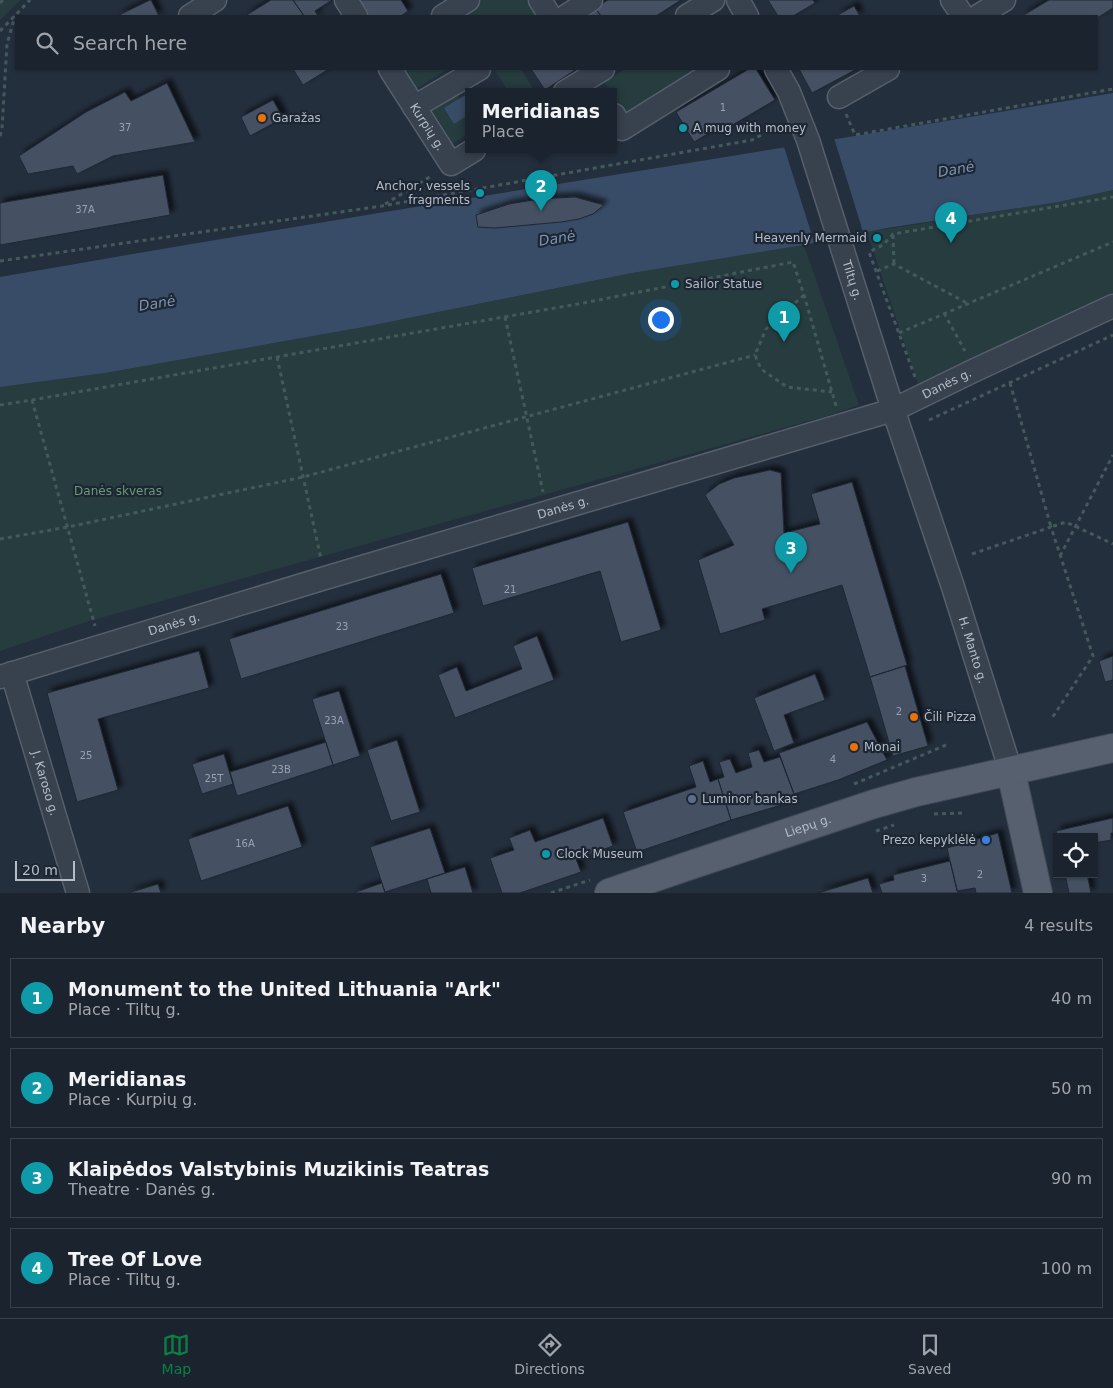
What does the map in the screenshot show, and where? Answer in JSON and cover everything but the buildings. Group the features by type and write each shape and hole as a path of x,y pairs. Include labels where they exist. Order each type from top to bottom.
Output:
{"main road":[{"name":"Liepų g.","path":"609,893 874,804 924,790 1113,748"},
{"name":"H. Manto g.","path":"1011,772 1025,826 1038,893"}],"street":[{"path":"192,15 215,0"},
{"path":"346,0 355,15"},
{"path":"445,15 468,0"},
{"path":"540,0 549,15"},
{"path":"568,15 591,0"},
{"path":"689,15 713,0"},
{"path":"738,0 746,15"},
{"path":"952,0 962,15"},
{"path":"980,15 1004,0"},
{"name":"Kurpių g.","path":"391,70 452,164 469,153"},
{"path":"414,107 477,70"},
{"path":"617,120 622,129 716,70"},
{"name":"Tiltų g.","path":"777,70 808,140 893,410"},
{"path":"839,97 886,70"},
{"path":"573,88 594,77"},
{"name":"Danės g.","path":"6,675 325,578 893,410 1113,306"},
{"name":"H. Manto g.","path":"893,410 956,596 1011,772"},
{"name":"J. Karoso g.","path":"6,675 78,893"}],"path":[{"path":"0,3 3,0"},
{"path":"16,15 30,0"},
{"path":"0,31 15,16"},
{"path":"0,136 7,44 15,16"},
{"path":"839,97 855,135 1113,89"},
{"path":"0,261 382,206 752,140 785,122"},
{"path":"382,206 452,164"},
{"path":"922,396 869,252 883,245 893,234 1113,197"},
{"path":"893,234 894,264"},
{"path":"899,333 1113,242"},
{"path":"0,405 505,317 793,262 842,425"},
{"path":"877,271 894,264"},
{"path":"894,264 967,303"},
{"path":"804,295 766,329 755,355 761,369 787,387 832,392"},
{"path":"944,313 975,370"},
{"path":"505,317 548,512"},
{"path":"929,420 1113,335"},
{"path":"0,539 68,527 303,477 755,355"},
{"path":"277,357 325,578"},
{"path":"1010,382 1051,527 1093,656 1052,718"},
{"path":"32,400 101,646"},
{"path":"1060,556 1113,455"},
{"path":"972,554 1066,522 1113,544"}],"green space":[{"path":"0,0 21,0 0,20"},
{"path":"482,0 527,0 536,14 534,15 459,15"},
{"path":"404,70 446,70 416,89"},
{"path":"522,70 533,88 506,88 495,71"},
{"path":"624,70 700,70 625,115 617,102 617,88 608,88 604,82"},
{"path":"457,94 460,99 445,108 454,123 465,117 465,136 449,146 428,112"},
{"path":"1113,190 1113,306 922,396 867,232 1057,202"},
{"name":"Danės skveras","path":"804,245 859,405 827,416 86,622 0,651 0,387 105,373 364,327 632,273"}],"water":[{"name":"Danė","path":"1113,93 1113,190 1058,202 887,228 804,245 632,273 364,327 105,373 0,387 0,277"},
{"path":"465,95 465,117 454,124 444,108"}],"pier":[{"path":"834,138 864,235 815,245 784,147"}],"place":[{"name":"Garažas","path":"262,118"},
{"name":"A mug with money","path":"683,128"},
{"name":"Anchor, vessels fragments","path":"480,193"},
{"name":"Meridianas","path":"541,211"},
{"name":"Heavenly Mermaid","path":"877,238"},
{"name":"Tree Of Love","path":"951,243"},
{"name":"Sailor Statue","path":"675,284"},
{"name":"Monument to the United Lithuania \"Ark\"","path":"784,342"},
{"name":"Klaipėdos Valstybinis Muzikinis Teatras","path":"791,573"},
{"name":"Čili Pizza","path":"914,717"},
{"name":"Monai","path":"854,747"},
{"name":"Luminor bankas","path":"692,799"},
{"name":"Prezo kepyklėlė","path":"986,840"},
{"name":"Clock Museum","path":"546,854"}]}
